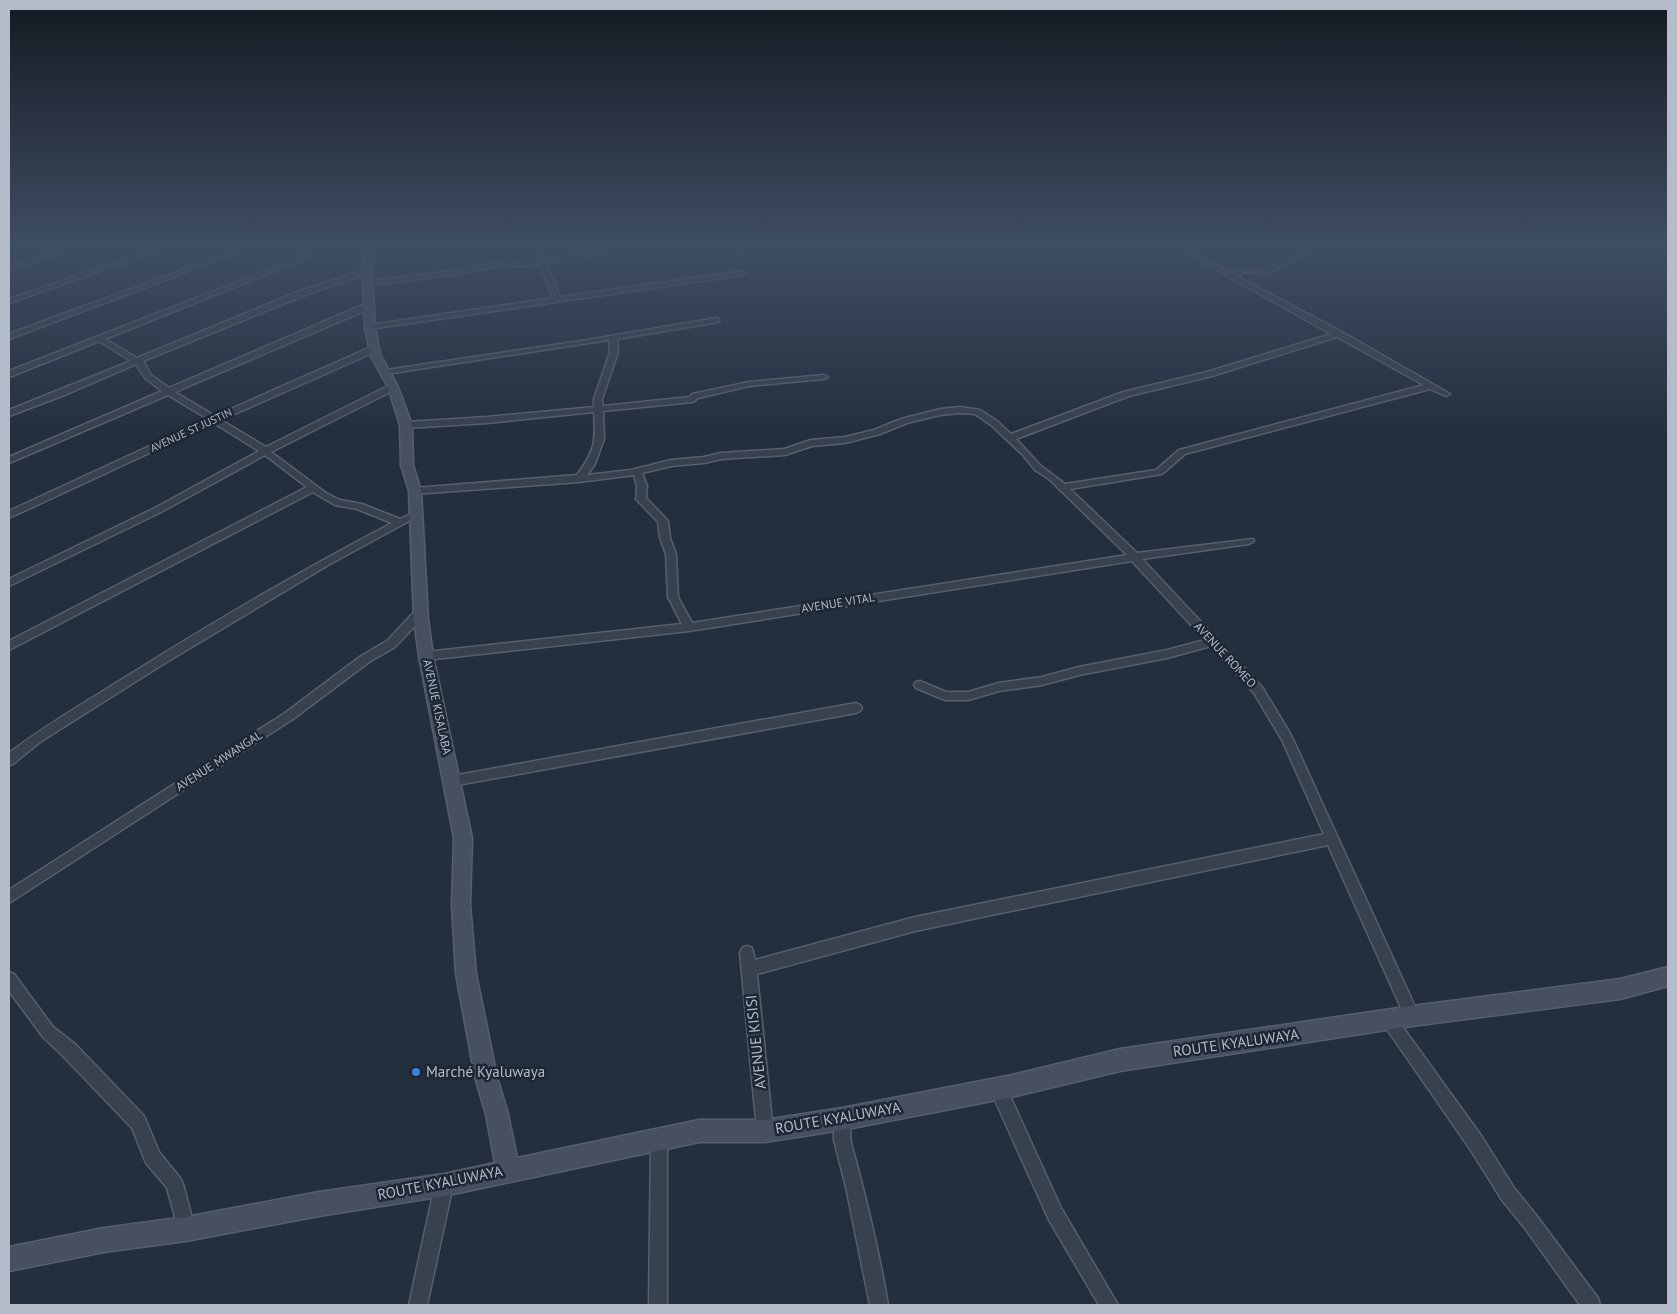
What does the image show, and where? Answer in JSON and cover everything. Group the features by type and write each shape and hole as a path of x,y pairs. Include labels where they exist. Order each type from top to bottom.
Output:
{"street":[{"path":"9,338 88,308"},
{"path":"9,374 177,308"},
{"path":"9,413 266,308"},
{"path":"9,460 363,308"},
{"name":"AVENUE KISALABA","path":"368,308 374,349 393,387 406,425 407,465 415,492 420,613 426,656 463,838 462,905 466,974 486,1077 497,1114 508,1171"},
{"path":"370,327 500,308"},
{"path":"1293,308 1446,394"},
{"path":"386,372 716,320"},
{"path":"1010,438 1126,394 1210,374 1339,334"},
{"path":"579,479 590,464 600,439 600,392 614,352 613,337"},
{"path":"100,339 142,364 148,376 169,391 266,452 314,488 338,503 358,506 400,523"},
{"name":"AVENUE ST JUSTIN","path":"9,516 215,419 374,349"},
{"path":"406,425 599,409 693,398 749,384 824,377"},
{"path":"1062,487 1159,472 1182,452 1430,386"},
{"path":"9,583 158,510 340,412 393,387"},
{"name":"AVENUE ROMEO","path":"637,471 671,463 704,460 721,456 785,452 811,443 845,440 871,434 904,421 940,412 960,410 977,412 994,423 1027,454 1038,468 1062,487 1115,536 1258,690 1287,738 1412,1016"},
{"path":"415,492 529,481 579,479 637,471 642,486 642,499 663,521 665,538 670,554 674,597 689,627"},
{"path":"9,646 314,488"},
{"path":"9,760 36,738 161,660 326,562 415,515"},
{"name":"AVENUE VITAL","path":"426,656 689,627 1134,557 1249,541"},
{"name":"AVENUE MWANGAL","path":"9,898 290,716 365,659 391,644 420,613"},
{"path":"920,685 945,696 968,696 998,687 1042,682 1079,671 1167,654 1212,642"},
{"path":"452,781 856,708"},
{"path":"750,969 828,946 915,924 1333,838"},
{"name":"AVENUE KISISI","path":"746,953 750,969 751,998 760,1065 765,1131"},
{"name":"ROUTE KYALUWAYA","path":"9,1259 104,1240 186,1229 319,1204 444,1185 699,1131 765,1131 842,1120 998,1089 1120,1060 1412,1016 1620,989 1668,978"},
{"path":"9,979 48,1032 69,1050 138,1122 152,1157 174,1184 186,1229"},
{"path":"1389,1020 1471,1136 1508,1194 1530,1220 1591,1305"},
{"path":"998,1089 1055,1214 1109,1305"},
{"path":"842,1120 842,1140 855,1187 879,1305"},
{"path":"658,1305 659,1138"},
{"path":"418,1305 444,1185"}],"place":[{"name":"Marché Kyaluwaya","path":"416,1072"}]}
